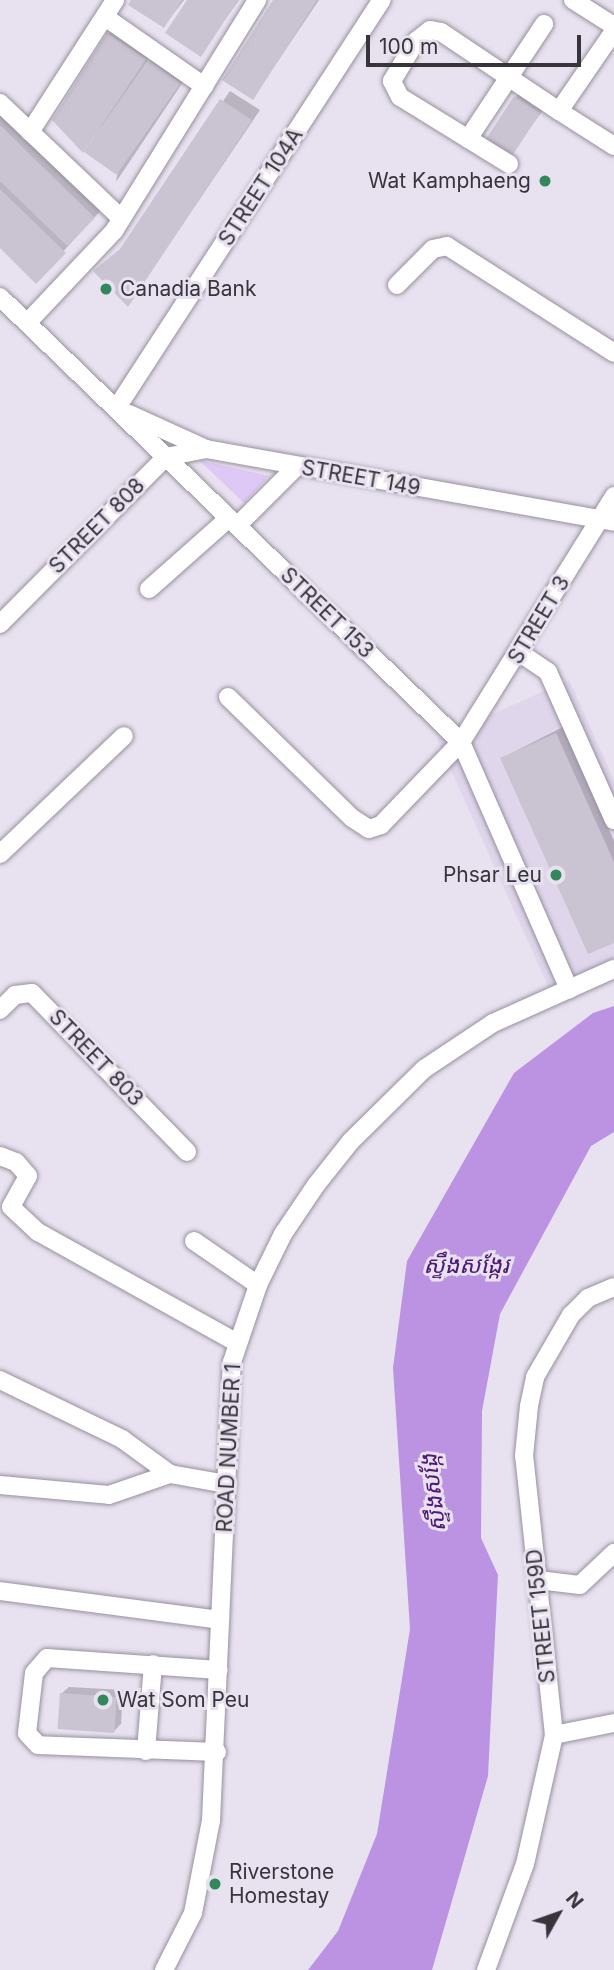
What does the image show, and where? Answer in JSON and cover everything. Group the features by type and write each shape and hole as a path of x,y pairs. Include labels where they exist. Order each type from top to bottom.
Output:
{"street":[{"path":"30,132 115,0"},
{"path":"27,323 122,219 257,0"},
{"name":"STREET 104A","path":"116,408 382,0"},
{"path":"559,111 614,28 573,0"},
{"path":"105,17 204,86"},
{"path":"468,139 544,24"},
{"path":"509,163 400,97 392,80 415,41 430,30 441,32 508,79 614,146"},
{"path":"0,103 122,219"},
{"path":"397,285 433,249 447,246 614,353"},
{"name":"STREET 153","path":"0,297 461,742 569,989"},
{"name":"STREET 149","path":"116,408 206,449 607,521"},
{"path":"166,457 206,449"},
{"name":"STREET 808","path":"6,618 166,457"},
{"path":"149,589 296,467"},
{"name":"STREET 3","path":"228,697 369,829 381,825 461,742 607,521 614,496"},
{"path":"0,598 6,618"},
{"path":"520,653 548,672 608,789 614,820"},
{"path":"0,854 124,736"},
{"name":"ROAD NUMBER 1","path":"164,1970 193,1913 211,1820 217,1752 220,1620 236,1342 258,1285 283,1234 316,1185 386,1105 460,1041 614,969"},
{"name":"STREET 803","path":"0,1010 15,995 32,993 187,1152"},
{"path":"0,1156 16,1161 29,1176 11,1207 22,1219 64,1248 236,1342"},
{"path":"194,1241 258,1285"},
{"name":"STREET 159D","path":"486,1970 525,1864 554,1735 524,1456 535,1377 570,1315 588,1298 614,1287"},
{"path":"0,1380 122,1439 170,1474 227,1484"},
{"path":"0,1485 108,1495 170,1474"},
{"path":"538,1580 580,1585 608,1554 614,1553"},
{"path":"0,1591 220,1620"},
{"path":"217,1752 38,1745 27,1738 34,1673 41,1660 71,1657 219,1670"},
{"path":"146,1751 153,1664"},
{"path":"554,1735 606,1726 614,1739"}],"shaded area":[{"path":"199,460 269,476 244,503"},
{"name":"Phsar Leu","path":"569,680 614,780 614,970 553,997 437,739"}],"water":[{"name":"ស្ទឹងសង្កែរ","path":"614,1006 614,1132 591,1146 500,1314 482,1411 481,1538 498,1575 488,1776 432,1970 308,1970 338,1931 377,1834 410,1629 393,1368 407,1261 514,1073 593,1013"}],"building":[{"path":"131,0 182,0 164,28 128,5"},
{"path":"187,0 238,0 201,57 165,33"},
{"path":"273,0 317,0 253,100 222,80"},
{"path":"107,33 146,59 83,153 52,120"},
{"path":"148,60 181,83 117,175 84,152"},
{"path":"514,96 540,113 512,156 486,139"},
{"path":"220,99 252,120 128,307 93,271 120,249"},
{"path":"0,125 95,218 67,246 0,181"},
{"path":"0,189 66,253 36,284 0,248"},
{"path":"556,733 614,862 614,943 588,954 500,758"},
{"path":"60,1693 117,1697 114,1733 57,1729"}],"place":[{"name":"Wat Kamphaeng","path":"545,181"},
{"name":"Canadia Bank","path":"106,289"},
{"name":"Phsar Leu","path":"556,875"},
{"name":"Wat Som Peu","path":"103,1700"},
{"name":"Riverstone Homestay","path":"215,1884"}],"water label":[{"name":"ស្ទឹងសង្កែ","path":"433,1493"}]}
